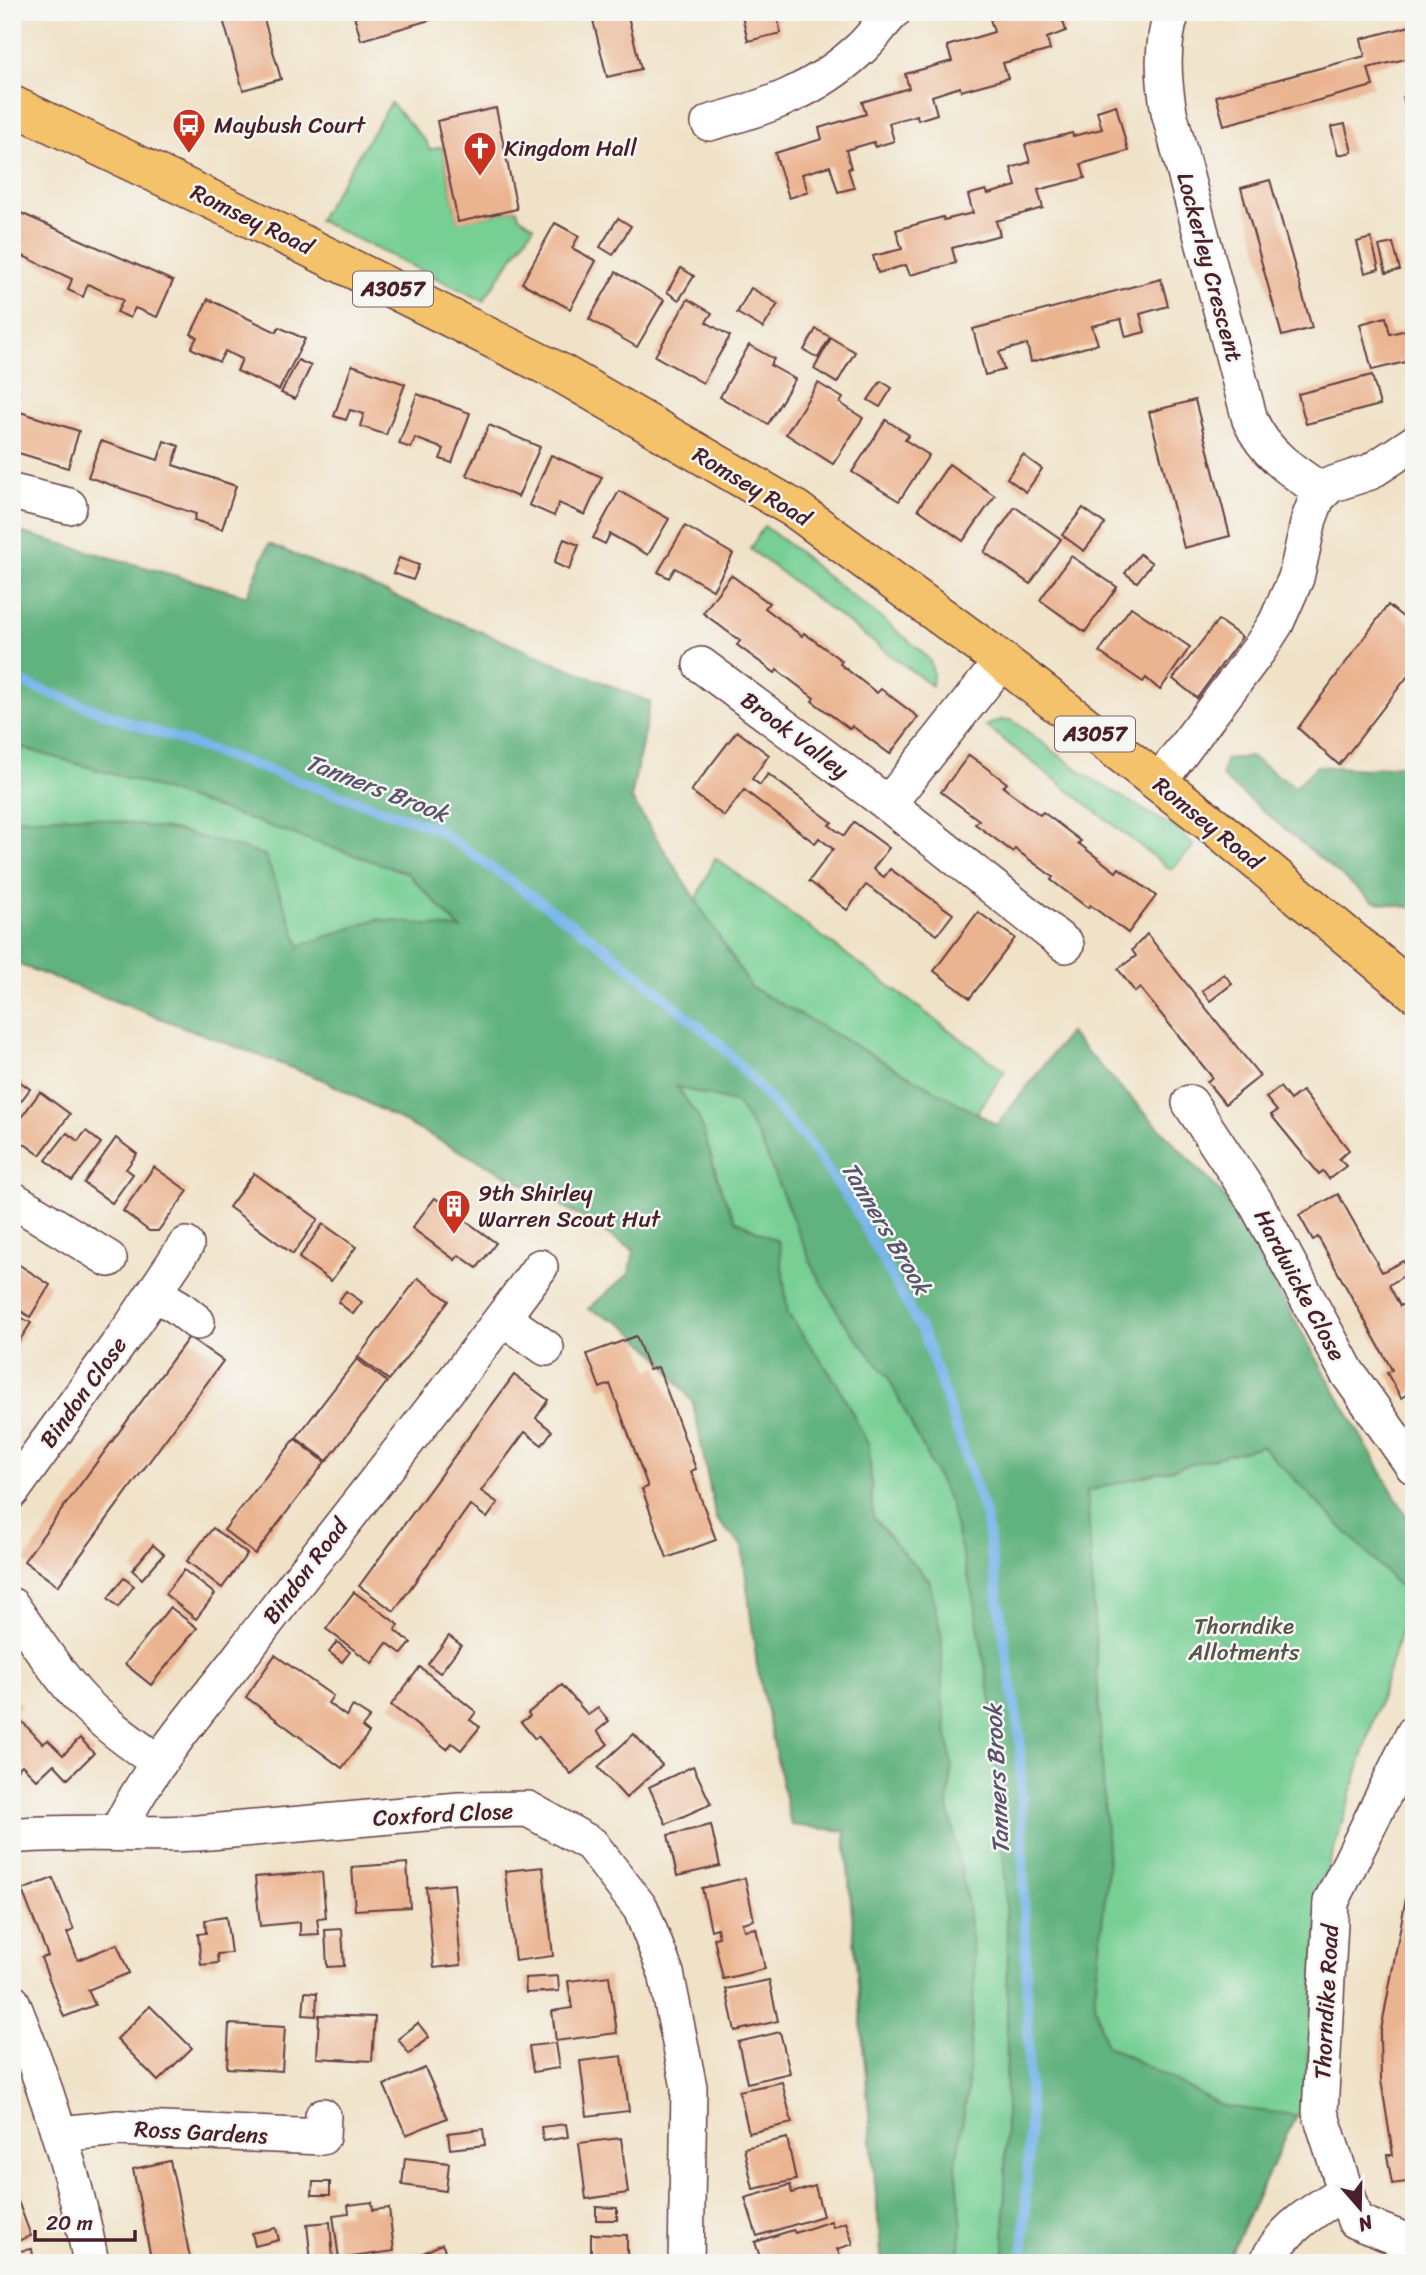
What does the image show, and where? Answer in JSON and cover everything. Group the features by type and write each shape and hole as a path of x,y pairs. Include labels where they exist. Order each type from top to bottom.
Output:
{"main road":[{"name":"Romsey Road","path":"12,105 248,216 559,372 795,509 1002,661 1217,828 1414,992"}],"street":[{"path":"709,122 771,104 817,84 862,47 893,12"},
{"name":"Lockerley Crescent","path":"1172,12 1164,57 1164,85 1169,112 1250,420 1256,435 1280,462 1322,491"},
{"path":"1157,783 1276,623 1296,578 1309,519 1322,491 1340,480 1370,472 1414,443"},
{"path":"12,492 69,506"},
{"path":"888,804 1002,661"},
{"name":"Brook Valley","path":"701,665 888,804 1066,945"},
{"name":"Hardwicke Close","path":"1190,1103 1256,1203 1347,1372 1414,1466"},
{"path":"12,1199 109,1259"},
{"name":"Bindon Close","path":"12,1492 186,1244"},
{"name":"Bindon Road","path":"118,1832 125,1815 159,1763 540,1267"},
{"path":"154,1293 197,1322"},
{"path":"503,1318 546,1348"},
{"path":"12,1606 55,1668 77,1694 121,1735 159,1763"},
{"name":"Thorndike Road","path":"1414,1733 1332,1902 1320,2112 1355,2221 1414,2245"},
{"name":"Coxford Close","path":"12,1836 118,1832 162,1835 459,1810 528,1809 591,1844 641,1909 666,1973 689,2087 686,2263"},
{"path":"12,2002 60,2134 91,2263"},
{"name":"Ross Gardens","path":"60,2134 118,2128 322,2137 323,2116"},
{"path":"1267,2263 1272,2249 1312,2211 1345,2192"}],"green space":[{"path":"391,103 427,143 429,150 442,147 458,221 517,209 519,216 534,226 483,301 318,220"},
{"path":"764,526 920,650 930,661 932,686 750,549"},
{"name":"Thorndike Allotments","path":"12,530 247,596 269,544 650,702 631,798 696,901 715,858 1005,1071 977,1113 997,1125 1069,1033 1223,1195 1345,1413 1414,1529 1414,1596 1411,1598 1320,1894 1305,2113 1296,2115 1226,2263 882,2263 836,1729 685,1283 552,1199 324,1080 12,962"},
{"path":"12,530 247,596 269,544 650,702 631,798 751,987 997,1125 1069,1033 1223,1195 1414,1529 1414,1596 1411,1598 1262,1446 1087,1491 1108,1868 1094,2003 1106,2045 1223,2106 1296,2115 1226,2263 1004,2263 1008,1948 1003,1844 992,1707 974,1601 949,1501 888,1377 843,1321 814,1270 761,1142 737,1103 677,1087 699,1118 722,1192 735,1220 779,1242 788,1314 837,1383 869,1446 873,1517 929,1580 942,1638 942,1699 952,1767 948,1806 968,1905 975,1979 967,2094 956,2165 962,2227 958,2263 882,2263 845,1831 791,1825 757,1666 742,1546 716,1519 693,1403 659,1357 624,1324 588,1309 629,1274 634,1250 552,1199 324,1080 12,962 12,819 82,816 179,831 265,855 300,946 377,919 461,929 407,873 137,781 12,745"},
{"path":"1000,720 1012,720 1087,776 1176,829 1194,846 1171,870 986,726"},
{"path":"1251,757 1295,787 1317,766 1366,769 1414,763 1414,908 1372,901 1222,777 1225,759"}],"building":[{"path":"221,12 262,12 281,79 243,90"},
{"path":"353,12 454,12 454,13 361,40"},
{"path":"591,12 627,12 641,69 607,77"},
{"path":"741,12 776,12 781,33 748,41"},
{"path":"1012,12 1060,12 1066,31 1047,38 1050,50 1003,63 1008,78 961,91 960,87 932,96 937,114 918,120 917,115 889,123 894,141 875,147 874,142 846,150 854,188 838,192 830,166 802,174 808,192 789,198 775,153 822,139 819,128 866,114 862,102 909,88 905,74 952,61 947,46 994,32 990,19"},
{"path":"1414,25 1414,57 1368,68 1373,86 1224,125 1216,96 1365,56 1361,39"},
{"path":"1414,94 1414,124 1410,125 1403,97"},
{"path":"1116,105 1128,151 1081,164 1085,178 1038,190 1043,208 996,221 1000,235 952,248 956,263 910,275 906,265 878,273 873,256 902,249 896,230 943,217 944,220 973,213 968,195 986,190 988,194 1016,186 1011,168 1030,162 1025,145 1072,133 1073,136 1102,129 1097,111"},
{"name":"Kingdom Hall","path":"496,108 517,209 458,222 437,121"},
{"path":"1345,124 1352,152 1338,155 1331,127"},
{"path":"1270,180 1312,328 1282,336 1241,188"},
{"path":"12,209 173,281 157,317 135,308 130,318 117,312 123,300 88,284 83,297 68,290 72,279 19,254 12,267"},
{"path":"618,218 631,226 613,255 600,247"},
{"path":"555,223 579,236 572,248 596,261 570,309 522,283"},
{"path":"1371,238 1379,269 1365,273 1357,242"},
{"path":"1393,243 1400,270 1386,273 1379,246"},
{"path":"681,268 694,276 679,300 667,292"},
{"path":"616,272 664,300 637,347 589,319"},
{"path":"1161,279 1168,306 1140,314 1145,332 1126,337 1121,319 1092,326 1098,344 1031,362 1027,344 999,352 1004,370 985,375 973,329"},
{"path":"751,288 778,304 763,328 737,313"},
{"path":"208,299 276,332 279,327 305,339 279,390 237,371 242,359 225,351 219,362 191,348 197,337 191,334"},
{"path":"688,299 712,313 706,322 730,336 703,383 655,356"},
{"path":"1386,317 1390,334 1414,328 1414,360 1372,370 1360,324"},
{"path":"816,329 830,337 818,358 804,350"},
{"path":"831,338 855,352 837,383 814,369"},
{"path":"749,345 774,359 770,365 795,379 768,424 720,397"},
{"path":"298,360 311,366 295,399 281,393"},
{"path":"352,365 405,384 386,435 360,426 364,414 350,410 346,420 334,416"},
{"path":"1372,375 1380,405 1306,424 1298,394"},
{"path":"881,381 892,388 880,407 868,400"},
{"path":"818,383 843,398 840,403 863,418 833,464 786,434"},
{"path":"12,390 19,392 14,410 79,431 68,468 12,451"},
{"path":"417,394 470,413 452,463 440,459 444,449 415,438 411,448 399,444"},
{"path":"1195,400 1230,536 1184,548 1149,412"},
{"path":"886,420 909,435 905,440 929,455 899,501 852,472"},
{"path":"489,425 540,447 518,497 466,475"},
{"path":"101,441 158,460 164,441 179,446 173,465 236,486 222,529 194,520 196,514 88,477"},
{"path":"551,455 602,477 585,515 559,503 554,516 529,505"},
{"path":"1023,455 1042,469 1026,492 1007,478"},
{"path":"949,464 995,496 963,541 918,509"},
{"path":"619,491 669,519 648,555 610,534 605,544 593,538"},
{"path":"1015,507 1061,539 1030,584 984,552"},
{"path":"1083,508 1105,524 1084,551 1062,535"},
{"path":"685,526 733,554 713,590 675,568 669,578 658,572"},
{"path":"564,539 579,545 569,570 554,563"},
{"path":"1140,554 1152,563 1137,582 1125,573"},
{"path":"1071,556 1117,587 1085,632 1040,600"},
{"path":"399,558 419,565 413,580 393,573"},
{"path":"731,575 769,603 765,608 842,661 840,664 877,693 881,689 918,717 890,754 812,701 814,698 777,670 775,673 737,645 740,641 703,613"},
{"path":"1388,605 1414,626 1414,668 1339,765 1298,728"},
{"path":"1131,607 1190,647 1160,690 1146,678 1143,682 1099,652"},
{"path":"1218,620 1242,637 1197,698 1173,679"},
{"path":"737,731 769,755 752,779 760,785 768,774 832,822 829,825 844,836 854,822 889,848 873,869 884,877 890,869 953,914 937,935 866,885 847,910 809,881 833,849 819,838 815,843 744,790 724,816 691,791"},
{"path":"969,755 1007,783 1003,787 1040,815 1043,812 1116,872 1119,868 1156,896 1128,933 1090,905 1088,908 1051,880 1053,877 1015,849 1013,852 975,824 979,820 941,792"},
{"path":"978,912 1015,938 970,998 934,971"},
{"path":"1147,934 1260,1076 1225,1104 1207,1082 1212,1077 1140,988 1135,992 1118,969 1136,956 1132,950"},
{"path":"1224,974 1232,984 1210,1001 1202,991"},
{"path":"12,1076 30,1089 12,1113"},
{"path":"1280,1087 1290,1100 1302,1091 1349,1150 1339,1159 1346,1166 1329,1179 1323,1171 1319,1174 1271,1115 1277,1111 1266,1098"},
{"path":"40,1092 70,1114 40,1155 12,1135 12,1130"},
{"path":"86,1131 101,1143 72,1181 46,1160 67,1133 78,1141"},
{"path":"116,1138 137,1154 126,1169 133,1174 112,1203 84,1183"},
{"path":"154,1167 188,1191 158,1231 149,1231 123,1211"},
{"path":"254,1173 318,1219 293,1254 229,1207"},
{"path":"1338,1194 1382,1272 1403,1261 1410,1272 1389,1285 1400,1306 1414,1298 1414,1314 1407,1318 1414,1330 1414,1391 1401,1398 1387,1373 1392,1370 1355,1303 1318,1237 1313,1240 1299,1215"},
{"name":"9th Shirley Warren Scout Hut","path":"435,1198 496,1243 477,1268 459,1255 455,1260 412,1228"},
{"path":"323,1224 356,1247 331,1281 299,1258"},
{"path":"12,1260 50,1285 30,1317 12,1305"},
{"path":"418,1278 449,1301 389,1380 358,1357"},
{"path":"346,1291 362,1302 353,1314 338,1302"},
{"path":"12,1312 31,1323 12,1352"},
{"path":"636,1336 649,1370 658,1367 696,1469 691,1471 716,1540 667,1558 642,1489 648,1487 610,1384 600,1388 587,1354"},
{"path":"189,1337 223,1361 58,1586 24,1561"},
{"path":"357,1359 387,1382 327,1461 296,1438"},
{"path":"514,1375 548,1400 536,1418 552,1431 542,1445 525,1432 481,1491 498,1503 487,1518 470,1505 394,1611 359,1586"},
{"path":"295,1439 325,1462 255,1554 224,1530"},
{"path":"213,1528 247,1554 222,1588 187,1561"},
{"path":"153,1545 164,1554 142,1579 132,1570"},
{"path":"184,1570 215,1594 196,1619 165,1594"},
{"path":"124,1578 134,1586 118,1607 108,1598"},
{"path":"354,1592 399,1625 395,1630 411,1643 402,1654 387,1643 372,1663 326,1629"},
{"path":"170,1607 197,1628 151,1685 125,1664"},
{"path":"449,1636 461,1645 440,1673 428,1664"},
{"path":"337,1642 350,1652 342,1662 329,1652"},
{"path":"275,1655 333,1696 328,1703 346,1716 353,1706 370,1717 362,1727 369,1733 342,1768 246,1697"},
{"path":"420,1667 476,1712 470,1720 480,1727 461,1750 452,1743 447,1749 391,1705"},
{"path":"562,1685 588,1715 598,1708 609,1721 597,1731 608,1744 571,1774 538,1736 535,1739 521,1722"},
{"path":"12,1696 22,1706 15,1714 43,1744 48,1740 63,1755 80,1738 94,1753 68,1779 54,1764 37,1780 22,1765 18,1769 12,1764"},
{"path":"634,1734 662,1765 626,1798 598,1767"},
{"path":"693,1766 711,1804 666,1824 649,1787"},
{"path":"711,1825 720,1866 677,1876 668,1835"},
{"path":"407,1863 410,1907 355,1910 352,1867"},
{"path":"543,1867 553,1956 515,1961 505,1871"},
{"path":"322,1872 326,1918 317,1919 319,1934 300,1935 300,1922 260,1926 255,1877"},
{"path":"53,1878 74,1930 67,1933 78,1960 117,1944 129,1973 88,1990 95,2005 64,2017 41,1958 48,1956 22,1890"},
{"path":"745,1878 754,1920 742,1923 744,1930 756,1928 765,1969 723,1979 714,1938 719,1937 717,1928 711,1930 702,1888"},
{"path":"454,1884 461,1965 434,1968 426,1887"},
{"path":"1408,1887 1414,1888 1414,2181 1392,2184 1387,2155 1393,2155 1381,2080 1380,2036"},
{"path":"226,1917 231,1953 217,1954 218,1963 201,1965 198,1934 206,1933 205,1920"},
{"path":"342,1929 344,1966 327,1967 325,1930"},
{"path":"558,1976 559,1991 526,1993 525,1978"},
{"path":"609,1976 617,2033 556,2041 552,2011 572,2008 568,1981"},
{"path":"769,1980 778,2021 735,2031 726,1989"},
{"path":"305,1992 317,1993 316,2016 303,2015"},
{"path":"150,2006 192,2048 158,2081 117,2039"},
{"path":"319,2015 375,2017 372,2061 317,2058"},
{"path":"418,2023 429,2037 409,2054 398,2039"},
{"path":"229,2024 285,2027 282,2071 227,2068"},
{"path":"780,2032 790,2073 747,2083 738,2042"},
{"path":"555,2043 559,2068 533,2072 529,2046"},
{"path":"622,2056 629,2111 587,2116 580,2061"},
{"path":"425,2068 447,2118 406,2135 384,2085"},
{"path":"782,2082 792,2123 749,2133 739,2091"},
{"path":"566,2124 568,2137 543,2141 541,2127"},
{"path":"483,2129 485,2145 450,2149 448,2133"},
{"path":"621,2138 628,2193 586,2199 579,2143"},
{"path":"787,2138 796,2180 753,2189 744,2148"},
{"path":"405,2158 449,2163 446,2191 402,2185"},
{"path":"170,2161 191,2263 152,2263 133,2169"},
{"path":"313,2182 330,2182 330,2195 312,2195"},
{"path":"12,2185 31,2236 12,2243"},
{"path":"790,2185 792,2193 815,2186 823,2216 757,2236 745,2198"},
{"path":"372,2202 373,2210 389,2208 394,2251 339,2259 333,2215 349,2213 348,2205"},
{"path":"596,2207 617,2208 617,2220 596,2220"},
{"path":"831,2221 833,2227 846,2222 853,2244 837,2249 841,2257 831,2260 832,2263 762,2263 755,2242"},
{"path":"330,2222 333,2260 311,2262 307,2224"},
{"path":"276,2228 279,2240 255,2246 252,2233"},
{"path":"591,2234 627,2235 627,2263 591,2263"},
{"path":"442,2244 449,2259 458,2255 462,2263 402,2263"},
{"path":"32,2249 34,2263 12,2263 12,2252"}],"waterway":[{"name":"Tanners Brook","path":"12,679 435,828 610,951 721,1045 808,1142 855,1209 925,1337 985,1514 1020,1739 1030,2116 1023,2263"}],"place":[{"name":"Maybush Court","path":"189,155"},
{"name":"Kingdom Hall","path":"480,178"},
{"name":"9th Shirley Warren Scout Hut","path":"454,1236"}]}
